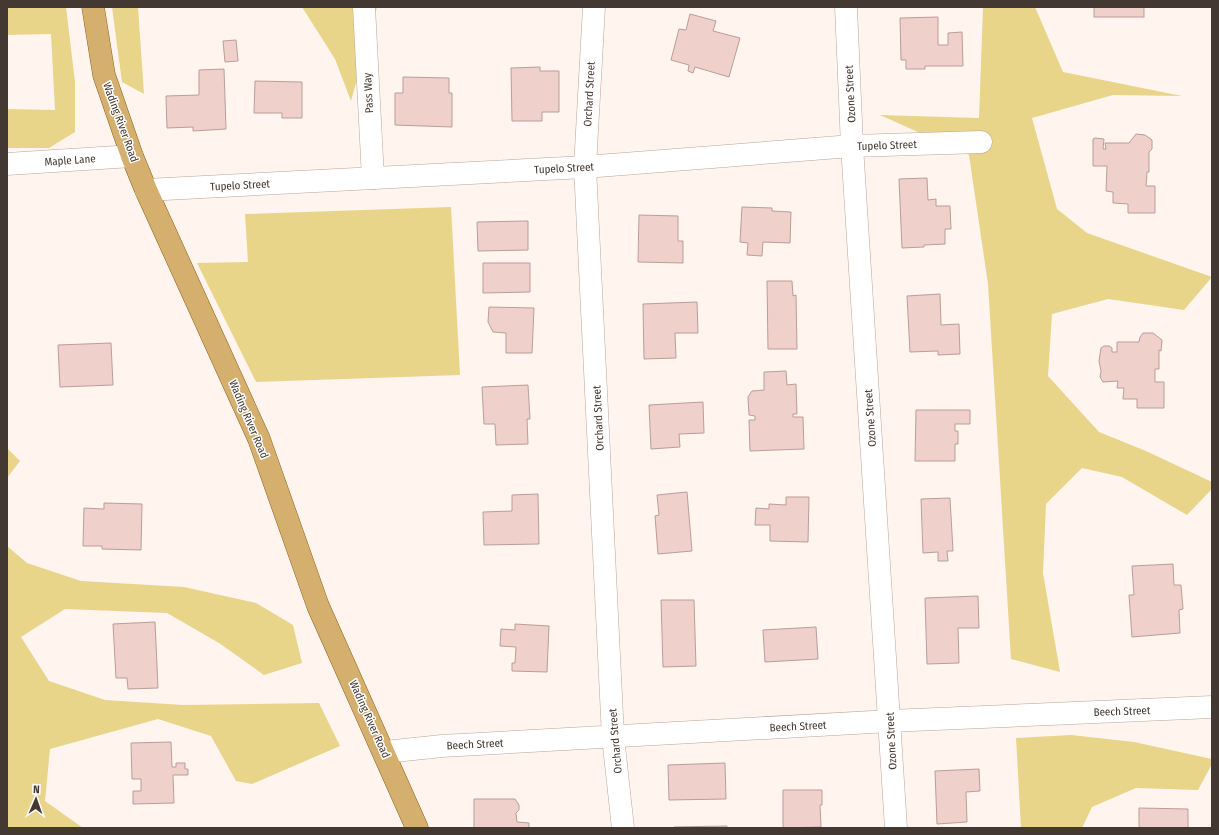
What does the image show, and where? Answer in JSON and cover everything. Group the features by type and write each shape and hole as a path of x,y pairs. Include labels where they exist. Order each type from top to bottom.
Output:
{"main road":[{"name":"Wading River Road","path":"93,7 104,75 132,156 146,190 260,439 318,606 385,752 417,828"}],"street":[{"name":"Pass Way","path":"364,7 373,178"},
{"name":"Orchard Street","path":"594,7 585,167 613,737 622,828"},
{"name":"Ozone Street","path":"846,7 852,146 896,828"},
{"name":"Tupelo Street","path":"146,190 585,167 852,146 981,142"},
{"name":"Maple Lane","path":"7,164 132,156"},
{"name":"Beech Street","path":"385,752 442,746 890,721 1212,707"}],"shaded area":[{"path":"7,7 66,7 75,82 75,132 49,148 7,148 7,109 55,110 51,34 7,35"},
{"path":"112,7 138,7 144,94 122,82"},
{"path":"302,7 377,7 351,101 335,59"},
{"path":"983,7 1035,7 1063,72 1182,96 1113,95 1032,118 1057,209 1087,233 1212,277 1184,310 1108,299 1052,314 1048,376 1099,432 1146,451 1212,482 1212,489 1187,515 1122,477 1082,468 1046,504 1043,573 1060,672 1011,659 988,284 969,155 880,115 979,118"},
{"path":"451,207 460,375 256,382 197,263 248,262 245,214"},
{"path":"7,448 20,461 7,478"},
{"path":"7,546 27,563 81,581 184,587 256,603 293,625 302,663 264,675 219,643 167,613 65,609 21,637 49,681 105,700 183,705 319,703 340,746 252,784 236,781 211,736 158,719 50,749 45,801 83,828 7,828"},
{"path":"1071,735 1134,742 1212,759 1212,764 1198,790 1136,788 1092,807 1082,828 1021,828 1016,738"}],"building":[{"path":"1094,7 1144,7 1144,17 1094,17"},
{"path":"690,14 716,21 713,31 740,38 729,77 695,67 693,73 688,71 689,65 671,60 679,29 686,30"},
{"path":"938,17 938,45 948,45 948,33 962,32 963,66 925,66 925,69 906,69 906,60 901,60 900,18"},
{"path":"236,40 238,61 225,62 223,41"},
{"path":"540,67 540,71 559,71 559,112 542,112 542,121 512,121 511,68"},
{"path":"224,69 226,129 193,131 193,127 167,128 166,96 199,95 199,70"},
{"path":"403,77 449,78 449,93 452,93 452,127 395,125 395,93 403,93"},
{"path":"255,81 302,82 302,118 282,118 282,113 254,113"},
{"path":"1136,134 1145,135 1152,140 1152,149 1149,152 1149,172 1147,172 1146,186 1155,186 1155,213 1128,213 1128,204 1113,203 1113,192 1106,191 1107,166 1093,166 1093,139 1104,139 1103,149 1106,149 1105,143 1129,143"},
{"path":"927,178 928,200 936,199 936,206 950,206 951,229 945,229 945,244 902,248 899,179"},
{"path":"742,207 772,208 772,211 791,212 790,243 763,242 762,256 747,255 748,243 740,242"},
{"path":"639,215 678,216 678,241 683,241 683,263 638,262"},
{"path":"528,221 528,250 478,251 477,222"},
{"path":"483,263 530,263 530,292 483,293"},
{"path":"767,281 792,281 793,296 796,295 797,349 768,349"},
{"path":"940,294 941,325 959,324 960,354 938,355 938,351 910,352 907,296"},
{"path":"697,302 698,333 675,333 676,358 644,359 643,304"},
{"path":"489,307 534,308 532,353 506,353 506,333 493,332 488,322"},
{"path":"1143,333 1153,333 1162,340 1161,351 1159,350 1159,369 1155,369 1155,382 1164,382 1164,408 1137,408 1137,399 1123,399 1124,388 1117,388 1118,381 1103,382 1100,377 1101,371 1099,361 1101,348 1104,346 1109,346 1112,348 1112,352 1117,352 1117,342 1139,342"},
{"path":"111,343 113,385 60,387 58,345"},
{"path":"786,371 787,385 796,384 797,414 793,414 793,417 803,417 804,449 750,451 749,420 755,420 755,416 749,415 748,397 752,391 764,390 764,372"},
{"path":"528,385 530,419 527,419 528,444 496,445 495,424 484,424 482,387"},
{"path":"703,402 704,433 679,434 680,447 651,449 649,405"},
{"path":"916,410 970,410 970,424 955,424 955,431 958,431 958,444 955,444 955,461 915,461"},
{"path":"687,492 692,551 658,554 655,516 659,515 657,495"},
{"path":"538,494 539,544 484,545 483,512 512,511 512,495"},
{"path":"786,497 809,497 808,542 770,541 770,525 755,525 756,508 769,509 769,504 786,505"},
{"path":"950,498 953,551 947,551 948,561 938,561 938,552 923,553 921,499"},
{"path":"104,503 142,504 141,550 102,549 102,546 83,546 84,508 104,509"},
{"path":"1173,564 1174,585 1181,585 1183,609 1179,610 1180,633 1132,637 1129,595 1134,595 1132,566"},
{"path":"978,596 979,628 958,628 959,663 927,664 925,598"},
{"path":"661,600 694,600 696,666 663,667"},
{"path":"155,622 158,688 128,689 127,678 116,678 113,624"},
{"path":"515,624 549,626 547,672 512,671 512,663 515,663 516,647 500,646 501,629 515,630"},
{"path":"816,627 818,659 765,662 763,630"},
{"path":"171,742 172,767 176,767 176,763 185,763 185,769 188,769 188,775 173,775 174,803 133,804 133,791 141,791 141,779 132,779 131,743"},
{"path":"725,763 726,799 669,800 668,765"},
{"path":"979,769 980,791 966,792 967,822 937,824 935,771"},
{"path":"783,790 822,790 822,805 820,805 821,827 783,828"},
{"path":"474,799 515,799 519,805 519,810 516,813 517,822 529,823 529,828 474,828"},
{"path":"1139,808 1188,809 1188,828 1139,828"},
{"path":"727,826 727,828 674,828 674,827"}]}
